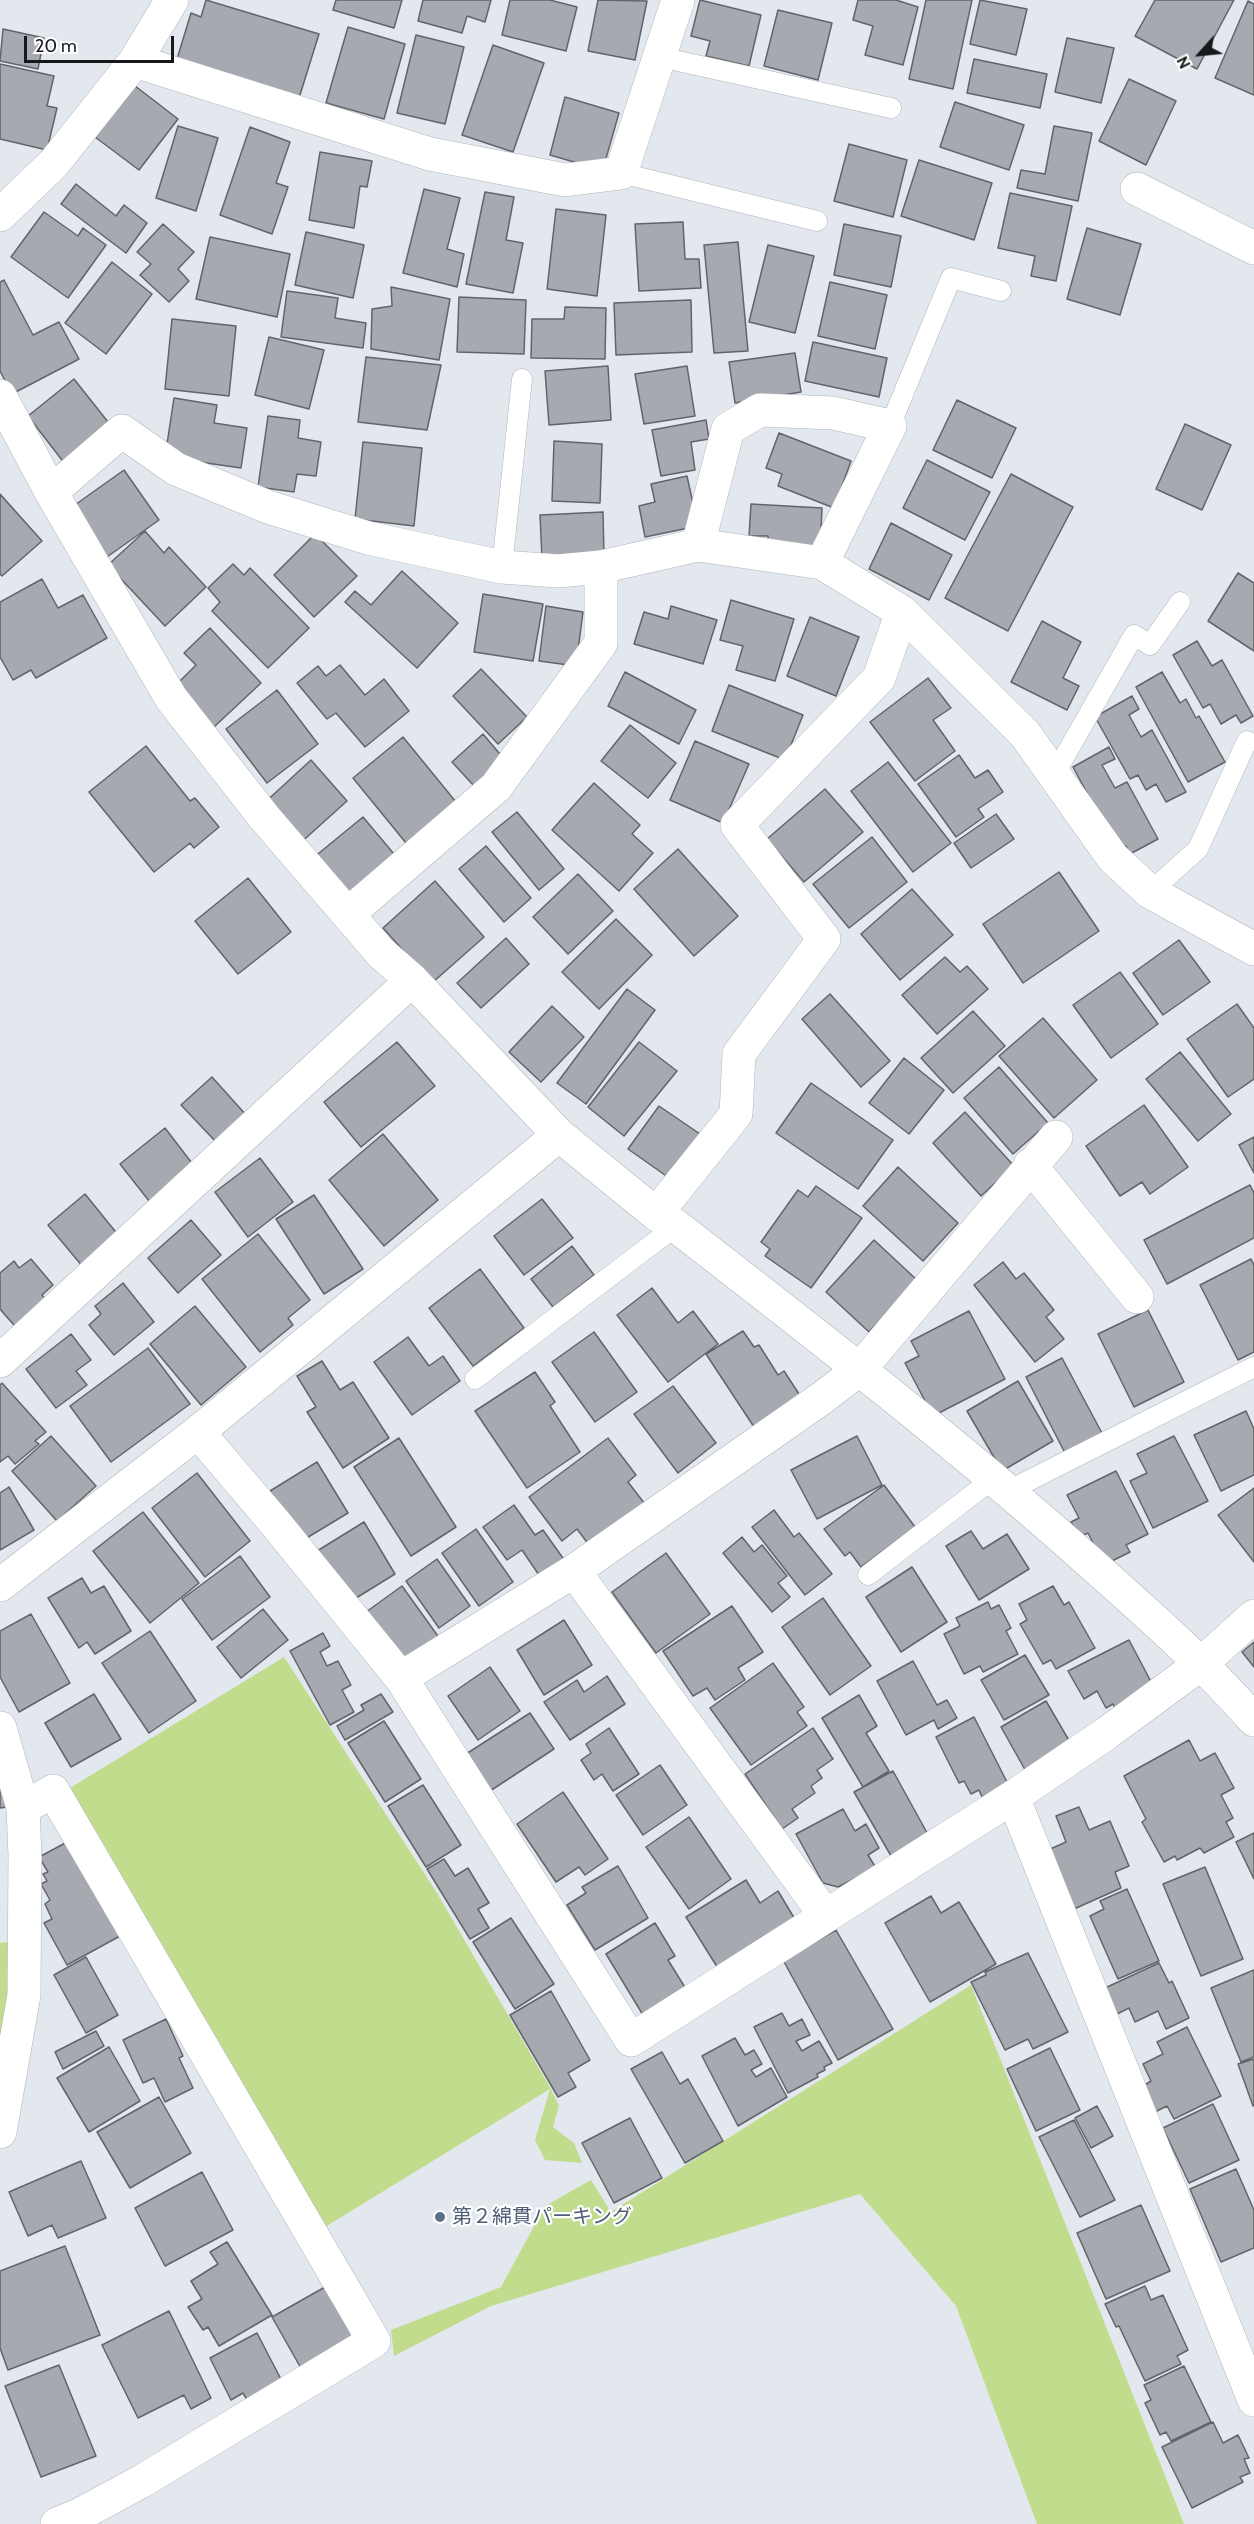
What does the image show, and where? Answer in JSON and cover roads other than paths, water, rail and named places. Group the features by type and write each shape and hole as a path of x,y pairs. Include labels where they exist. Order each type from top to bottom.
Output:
{"street":[{"path":"0,215 54,163 135,62 172,0"},
{"path":"135,62 430,154 565,180 621,173 678,0"},
{"path":"1137,189 1254,248"},
{"path":"0,396 51,492 171,698 264,817 381,952 412,980 559,1135 860,1369 1002,1484 1202,1663 1254,1720"},
{"path":"698,545 728,429 760,410 833,413 890,426 822,563"},
{"path":"51,492 122,431 176,470 268,507 368,538 502,567 558,571 601,567 698,545 822,563 902,612 1025,734 1113,858 1150,891 1254,949"},
{"path":"348,914 496,787 538,730 601,643 601,567"},
{"path":"666,1220 736,1114 739,1054 824,939 737,825 879,678 902,612"},
{"path":"0,1361 412,980"},
{"path":"0,1585 198,1432 559,1135"},
{"path":"400,1678 574,1571 813,1405 860,1369 1056,1137"},
{"path":"1030,1165 1137,1297"},
{"path":"198,1432 276,1524 400,1678 632,2040 1013,1797 1107,1733 1202,1663 1254,1616"},
{"path":"574,1571 826,1916"},
{"path":"0,1728 23,1808 26,1856 24,1995 0,2132"},
{"path":"23,1808 53,1791 374,2341 142,2481 79,2515 57,2524"},
{"path":"1013,1797 1254,2400"}],"lane":[{"path":"660,57 891,108"},
{"path":"621,173 817,221"},
{"path":"890,426 951,278 1001,291"},
{"path":"502,567 522,379"},
{"path":"1054,775 1134,636 1150,645 1180,602"},
{"path":"1150,891 1198,849 1247,741"},
{"path":"475,1379 666,1220"},
{"path":"868,1575 1002,1484 1254,1367"}],"place":[{"name":"第２綿貫パーキング","path":"440,2217"}]}
